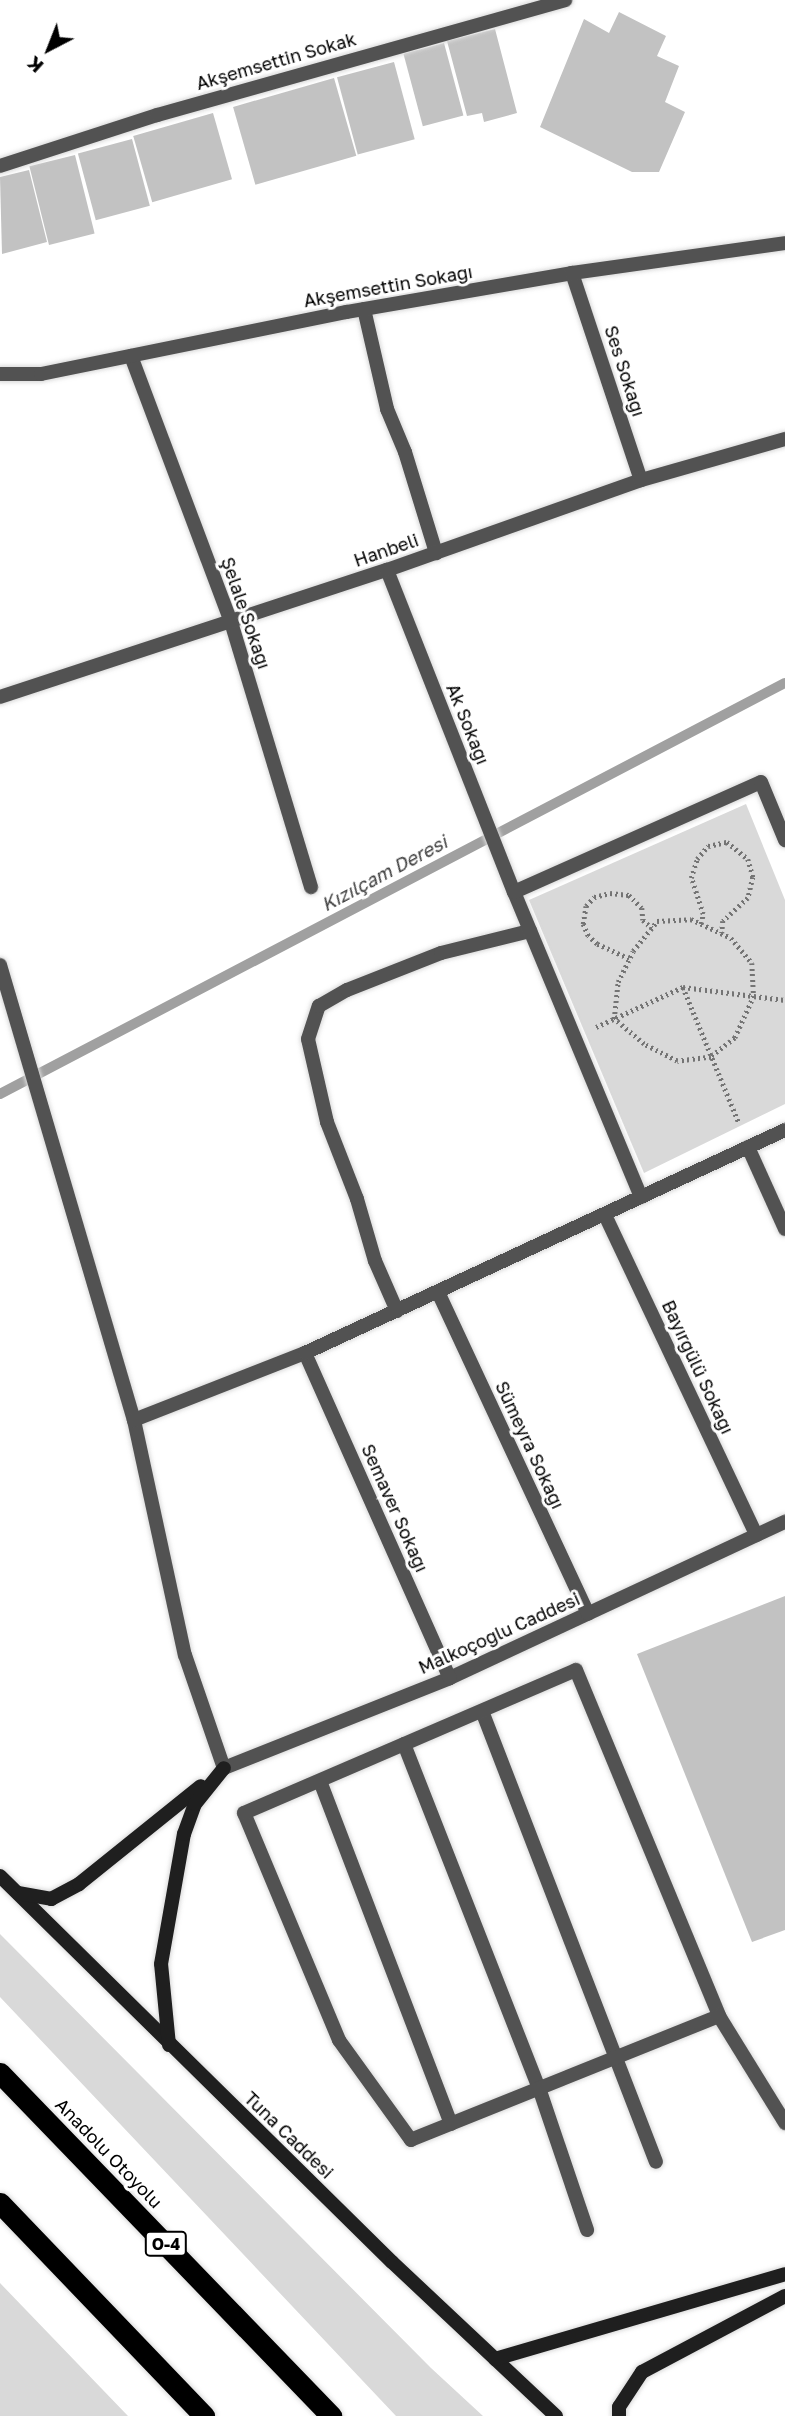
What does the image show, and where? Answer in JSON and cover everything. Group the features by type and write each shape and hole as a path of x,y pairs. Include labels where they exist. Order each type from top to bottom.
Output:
{"highway":[{"name":"Anadolu Otoyolu","path":"0,2073 331,2416"},
{"path":"0,2203 205,2416"}],"main road":[{"path":"18,1893 51,1899 79,1884 224,1768"},
{"path":"169,2045 161,1964 184,1834 195,1804 224,1768"},
{"name":"Tuna Caddesi","path":"0,1876 169,2045 556,2416"},
{"path":"495,2359 785,2274"},
{"path":"619,2416 619,2407 642,2372 785,2296"}],"street":[{"name":"Akşemsettin Sokak","path":"0,166 157,115 565,0"},
{"name":"Akşemsettin Sokağı","path":"0,374 41,374 364,309 572,273 785,243"},
{"name":"Ses Sokağı","path":"572,273 641,480"},
{"path":"364,309 387,410 405,452 436,553"},
{"name":"Şelale Sokağı","path":"131,356 231,622 311,887"},
{"name":"Hanbeli","path":"0,697 387,570 641,480 785,439"},
{"name":"Ak Sokağı","path":"387,570 530,932 641,1197"},
{"path":"514,892 761,782 785,840"},
{"path":"397,1311 375,1261 357,1199 327,1122 308,1039 319,1006 347,990 441,953 530,932"},
{"path":"0,965 134,1420 185,1655 224,1768"},
{"path":"134,1420 305,1353 785,1130"},
{"path":"748,1147 785,1229"},
{"name":"Bayırgülü Sokağı","path":"606,1214 756,1535"},
{"name":"Sümeyra Sokağı","path":"438,1292 588,1614"},
{"name":"Semaver Sokağı","path":"305,1353 450,1678"},
{"name":"Malkoçoğlu Caddesi","path":"224,1768 450,1678 785,1522"},
{"path":"719,2016 411,2140 340,2040 244,1813 576,1670 719,2016 785,2123"},
{"path":"482,1711 656,2162"},
{"path":"404,1744 540,2088 587,2230"},
{"path":"320,1781 451,2124"}],"path":[{"path":"701,924 703,914 691,878 697,859 708,846 727,842 748,859 753,877 748,898 723,921 722,933"},
{"path":"629,959 597,944 588,936 583,924 586,906 594,897 610,893 629,895 642,908 643,920 652,928"},
{"path":"691,919 731,938 752,963 754,996 735,1038 711,1057 677,1061 644,1044 614,1019 618,982 629,959 657,921 691,919"},
{"path":"575,1037 682,987 785,1000"},
{"path":"682,987 748,1147"}],"shaded area":[{"path":"746,804 785,900 785,1104 644,1173 529,900"},
{"path":"0,1934 431,2368 483,2416 396,2416 0,1997"},
{"path":"0,2283 128,2416 0,2416"}],"building":[{"path":"619,12 666,36 657,56 679,66 665,102 685,112 659,172 632,172 540,127 584,19 609,33"},
{"path":"495,29 517,113 484,122 482,113 467,116 447,41"},
{"path":"444,43 463,115 423,126 403,54"},
{"path":"394,62 415,139 358,155 337,77"},
{"path":"334,78 356,156 255,185 233,107"},
{"path":"213,113 232,179 152,202 133,136"},
{"path":"132,139 150,206 96,220 78,153"},
{"path":"75,155 95,234 49,245 29,166"},
{"path":"29,170 47,242 2,254 0,177"},
{"path":"785,1596 785,1930 752,1942 637,1654"}],"waterway":[{"name":"Kızılçam Deresi","path":"0,1094 785,683"}]}
